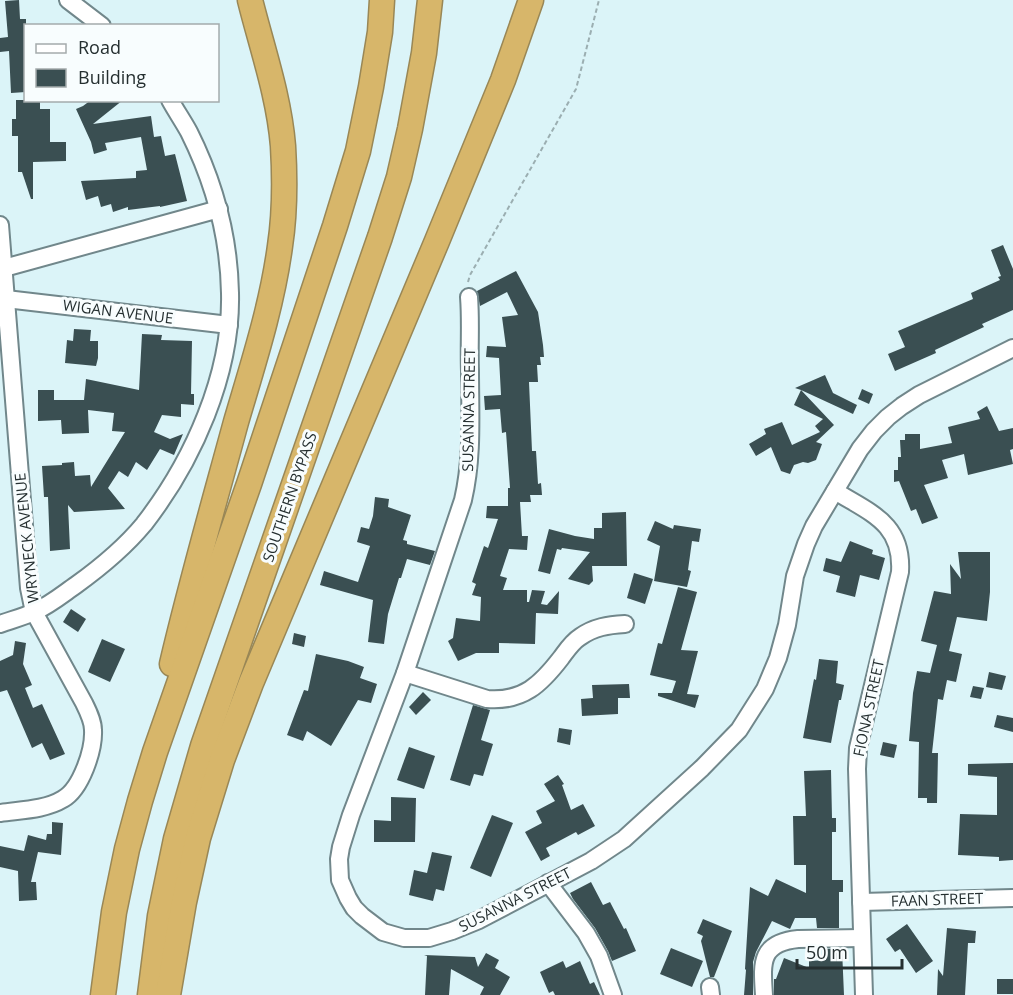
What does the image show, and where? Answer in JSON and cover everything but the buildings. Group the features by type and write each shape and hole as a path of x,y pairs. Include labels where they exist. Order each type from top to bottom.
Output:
{"highway":[{"path":"103,995 114,912 127,849 155,752 253,473 358,151 380,32 382,0"},
{"name":"SOUTHERN BYPASS","path":"150,995 160,916 176,839 203,746 377,247 399,177 424,52 430,0"},
{"path":"168,995 186,891 198,838 222,760 256,672 503,80 531,0"},
{"path":"155,752 179,634 267,314 280,245 284,210 281,123 266,56 250,5"}],"street":[{"path":"68,0 99,24"},
{"path":"0,624 34,612 51,603 123,546 143,524 184,464 215,392 229,325 228,260 219,209 203,164 171,102"},
{"path":"4,268 219,209"},
{"name":"WRYNECK AVENUE","path":"0,225 29,588 34,612 88,712 93,730 86,765 80,781 71,794 51,804 0,813"},
{"name":"SUSANNA STREET","path":"469,297 471,452 467,483 405,673 341,847 339,859 340,880 354,908 383,932 404,939 440,936 479,920 591,861 624,839 702,768 739,730 773,673 783,642 800,560 814,526 860,449 888,417 919,395 1013,348"},
{"name":"WIGAN AVENUE","path":"6,299 229,325"},
{"name":"FIONA STREET","path":"835,491 887,525 899,547 901,559 900,572 858,747 864,995"},
{"path":"405,673 487,699 497,700 516,696 535,687 546,678 579,637 604,626 625,624"},
{"path":"548,883 586,933 599,956 613,995"},
{"name":"FAAN STREET","path":"861,902 1013,898"},
{"path":"764,995 763,962 769,950 775,946 798,939 862,938"}],"path":[{"path":"469,297 467,286 470,275 576,89 599,0"}]}
